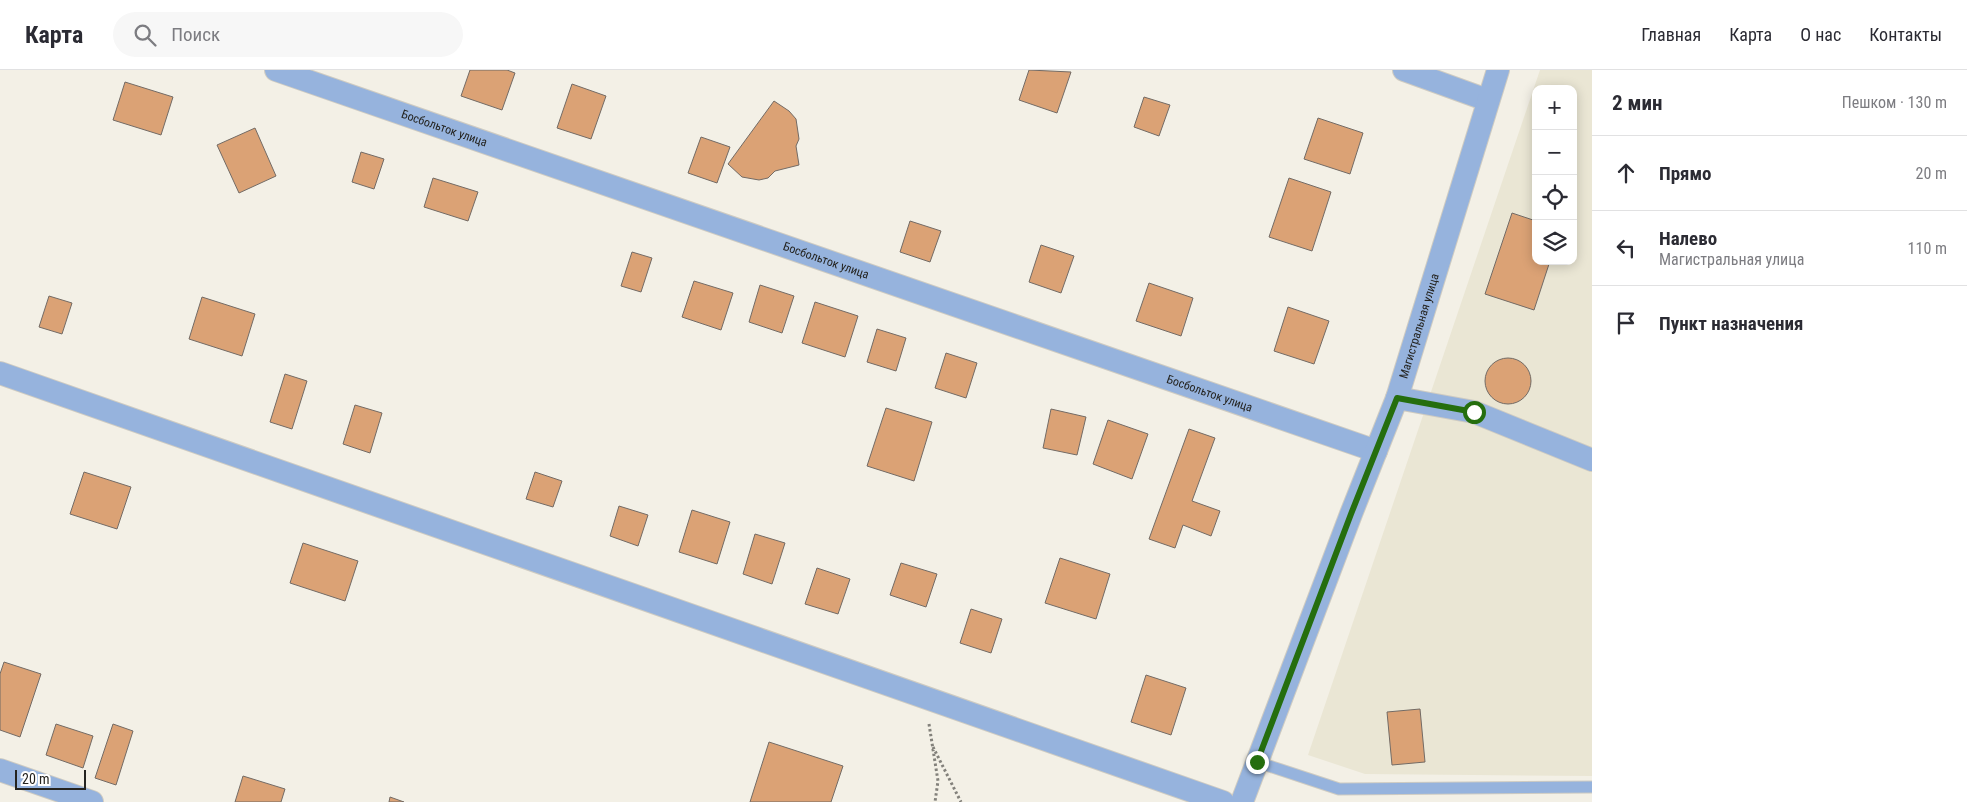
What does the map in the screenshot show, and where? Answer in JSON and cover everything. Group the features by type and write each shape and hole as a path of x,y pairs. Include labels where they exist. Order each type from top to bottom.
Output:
{"street":[{"name":"Босбольток улица","path":"276,70 1376,451"},
{"path":"1404,70 1487,100"},
{"name":"Магистральная улица","path":"1242,802 1397,398 1487,100 1498,70"},
{"path":"0,373 1223,802"},
{"path":"1397,398 1474,412 1592,460"},
{"path":"0,770 92,802"}],"lane":[{"path":"1257,762 1339,789 1592,786"}],"path":[{"path":"929,723 938,781 935,802"},
{"path":"932,744 961,802"}],"shaded area":[{"path":"1540,70 1592,70 1592,776 1365,774 1308,755 1532,94 1532,265 1577,265 1577,85 1535,85"}],"building":[{"path":"470,70 507,70 515,73 502,110 461,96"},
{"path":"1029,70 1071,72 1057,113 1019,100"},
{"path":"125,82 173,97 161,135 113,120"},
{"path":"572,84 606,96 591,139 557,128"},
{"path":"1144,97 1170,105 1159,136 1134,127"},
{"path":"774,101 789,111 796,119 799,139 796,146 799,165 775,171 768,178 759,180 742,177 728,164"},
{"path":"1318,118 1363,133 1350,174 1304,159"},
{"path":"255,128 276,176 239,193 217,145"},
{"path":"701,137 730,147 717,183 688,173"},
{"path":"361,152 384,159 374,189 352,182"},
{"path":"433,178 478,192 468,221 424,207"},
{"path":"1289,178 1331,192 1312,251 1269,237"},
{"path":"1512,213 1532,220 1532,265 1549,265 1534,310 1485,294"},
{"path":"910,221 941,231 930,262 900,252"},
{"path":"1041,245 1074,256 1061,293 1029,282"},
{"path":"632,252 652,258 641,292 621,286"},
{"path":"694,281 733,293 721,330 682,317"},
{"path":"1149,283 1193,298 1181,336 1136,321"},
{"path":"760,285 794,296 782,333 749,322"},
{"path":"49,296 72,303 62,334 39,327"},
{"path":"202,297 255,314 242,356 189,339"},
{"path":"815,302 858,316 845,357 802,343"},
{"path":"1288,307 1329,321 1314,364 1274,351"},
{"path":"877,329 906,338 896,371 867,362"},
{"path":"946,353 977,363 966,398 935,388"},
{"path":"1508,358 1521,362 1527,368 1531,381 1527,394 1521,400 1508,404 1495,400 1489,394 1485,381 1489,368 1495,362"},
{"path":"285,374 307,381 292,429 270,422"},
{"path":"355,405 382,413 370,453 343,444"},
{"path":"886,408 932,422 914,481 867,466"},
{"path":"1051,409 1086,417 1077,455 1043,448"},
{"path":"1108,420 1148,434 1132,479 1093,464"},
{"path":"1189,429 1215,438 1192,501 1220,511 1211,536 1183,525 1175,548 1149,539"},
{"path":"84,472 131,487 117,529 70,514"},
{"path":"535,472 562,481 553,507 526,499"},
{"path":"619,506 648,515 638,546 610,536"},
{"path":"692,510 730,522 717,564 679,552"},
{"path":"755,534 785,543 772,584 743,574"},
{"path":"303,543 358,561 345,601 290,583"},
{"path":"1060,558 1110,574 1096,619 1045,603"},
{"path":"901,563 937,574 926,607 890,595"},
{"path":"817,568 850,579 838,614 805,604"},
{"path":"971,609 1002,619 991,653 960,643"},
{"path":"4,662 41,674 20,737 0,730 0,674"},
{"path":"1146,675 1186,688 1171,735 1131,722"},
{"path":"1420,709 1425,762 1392,765 1387,712"},
{"path":"56,724 93,736 83,768 46,755"},
{"path":"113,724 133,731 116,785 95,778"},
{"path":"769,742 843,766 831,802 750,802"},
{"path":"243,776 285,789 281,802 235,802"},
{"path":"390,797 404,802 389,802"}],"route":[{"path":"1257,762 1397,398 1474,412"}]}
